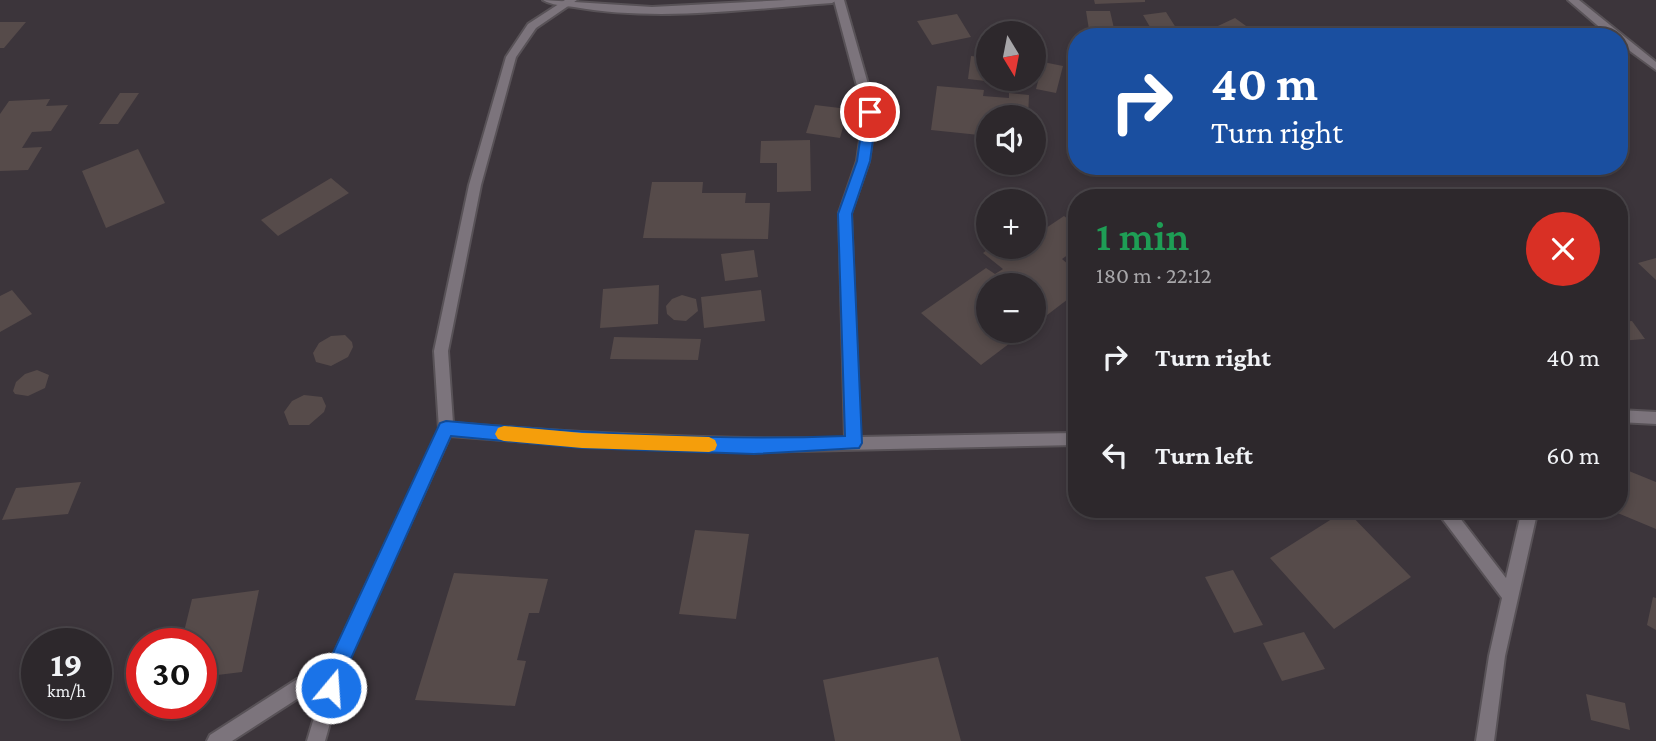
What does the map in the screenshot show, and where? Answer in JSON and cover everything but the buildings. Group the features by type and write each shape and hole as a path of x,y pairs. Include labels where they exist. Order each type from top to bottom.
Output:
{"street":[{"path":"548,0 668,9 832,0"},
{"path":"839,0 870,112 863,161 845,214 853,443"},
{"path":"1573,0 1607,28"},
{"path":"316,741 339,662 446,429 441,351 475,185 511,57 532,26 570,2"},
{"path":"1628,45 1656,67"},
{"path":"1628,416 1656,418"},
{"path":"446,429 582,440 754,446 1068,439"},
{"path":"1450,518 1510,597"},
{"path":"1485,741 1497,656 1528,518"},
{"path":"216,741 339,662"}],"slow traffic":[{"path":"504,434 709,445"}],"route":[{"path":"331,688 339,662 446,429 582,440 754,446 853,443 845,214 863,161 870,112"}]}
